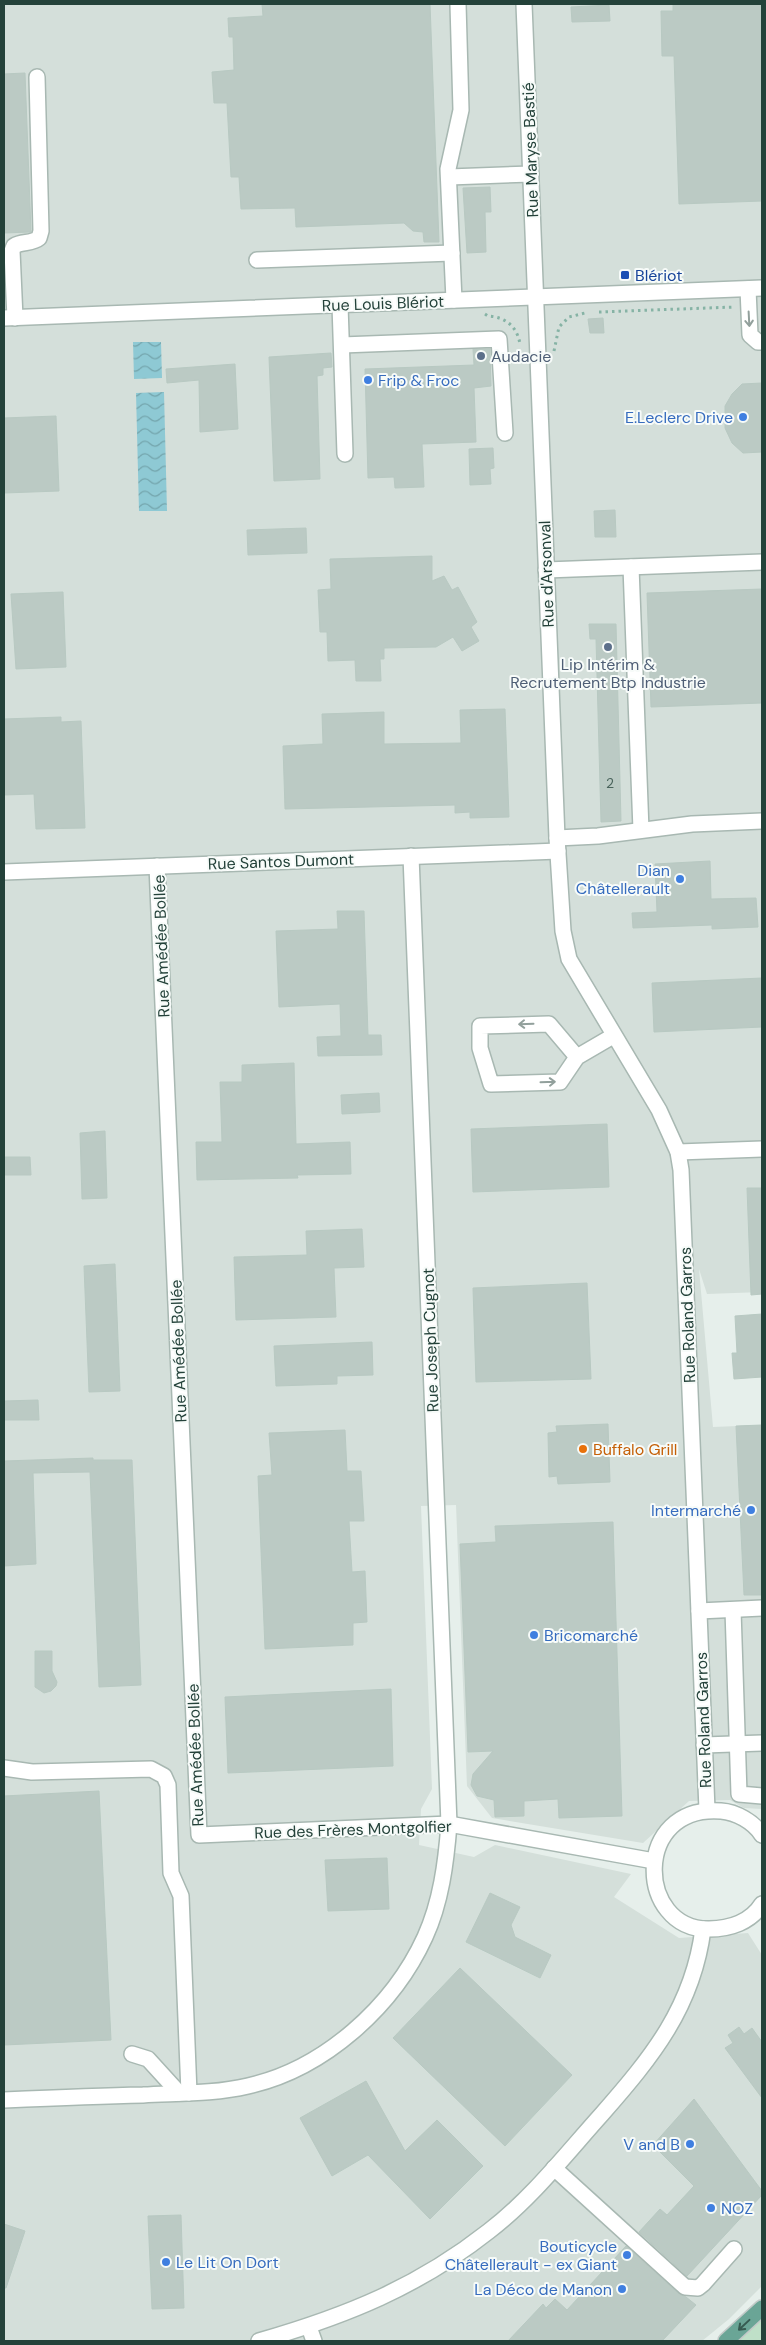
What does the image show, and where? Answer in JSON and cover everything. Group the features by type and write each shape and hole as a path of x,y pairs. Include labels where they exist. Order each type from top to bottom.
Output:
{"main road":[{"path":"726,2341 762,2308"}],"street":[{"path":"454,300 449,177 450,158 461,110 458,4"},
{"name":"Rue Maryse Bastié","path":"524,4 536,297"},
{"path":"9,318 12,251 14,246 19,243 35,242 40,238 41,232 37,77"},
{"path":"449,177 531,174"},
{"path":"256,260 452,252"},
{"path":"755,288 749,306 750,335 758,342 762,342"},
{"name":"Rue Louis Blériot","path":"9,318 755,288"},
{"name":"Rue d'Arsonval","path":"536,297 557,845"},
{"path":"340,305 345,454"},
{"path":"342,345 499,339 506,434"},
{"path":"546,570 762,562"},
{"path":"631,567 641,830"},
{"name":"Rue Santos Dumont","path":"4,872 411,856 557,845 598,836 692,824 762,821"},
{"name":"Rue Roland Garros","path":"557,845 565,946 576,972 658,1110 678,1152 681,1179 707,1810"},
{"name":"Rue Joseph Cugnot","path":"4,2100 184,2093 249,2086 291,2071 330,2049 370,2016 403,1977 425,1937 440,1894 446,1860 449,1824 411,856"},
{"name":"Rue Amédée Bollée","path":"157,866 199,1835"},
{"path":"577,1057 548,1024 480,1026 480,1048 491,1084 560,1082 577,1057 613,1036"},
{"path":"678,1152 762,1149"},
{"path":"699,1612 762,1608"},
{"path":"733,1610 739,1794 762,1796"},
{"path":"704,1746 762,1743"},
{"path":"4,1768 32,1772 151,1769 164,1776 168,1785 171,1873 181,1896 184,2093"},
{"path":"761,1909 743,1922 724,1929 703,1929 685,1923 670,1912 660,1897 654,1879 654,1860 660,1842 672,1826 688,1815 707,1810 727,1811 746,1819 762,1832"},
{"name":"Rue des Frères Montgolfier","path":"199,1835 449,1824 654,1860"},
{"path":"259,2341 311,2334 400,2290 490,2231 554,2168 636,2076 659,2045 678,2014 693,1977 703,1929"},
{"path":"132,2054 148,2059 184,2093"},
{"path":"554,2168 685,2287 692,2289 703,2284 734,2249"}],"path":[{"path":"474,299 488,316 498,317 512,326 519,337 523,352 538,354 550,354 554,351 559,327 568,317 576,314 749,306"}],"shaded area":[{"path":"4,4 762,4 762,1292 707,1294 699,1269 713,1427 762,1425 762,1809 744,1808 730,1800 689,1801 643,1843 492,1818 467,1786 456,1505 421,1506 432,1789 421,1809 419,1845 474,1857 495,1845 631,1874 614,1897 679,1938 748,1933 762,1955 762,2286 729,2319 702,2341 4,2341"}],"green space":[{"path":"762,2318 762,2341 736,2341"}],"water":[{"path":"133,342 161,342 162,378 134,379"},
{"path":"164,392 167,511 139,511 136,393"}],"building":[{"path":"262,4 430,4 439,242 424,242 423,232 413,231 404,223 296,227 295,208 241,209 239,177 231,177 227,103 214,103 212,72 234,70 233,37 229,37 228,18 263,16"},
{"path":"673,4 762,4 762,201 679,204 674,56 662,56 661,11 673,11"},
{"path":"609,5 610,21 572,22 571,7"},
{"path":"25,73 31,232 4,233 4,74"},
{"path":"490,187 491,212 485,212 486,252 467,253 463,188"},
{"path":"603,318 604,333 590,333 588,319"},
{"path":"473,349 490,349 491,386 474,388 476,442 422,444 424,487 395,488 394,477 368,478 365,369 474,365"},
{"path":"331,353 332,367 323,368 323,375 317,376 320,479 274,481 269,357"},
{"path":"235,364 238,429 200,432 199,380 167,383 166,369"},
{"name":"E.Leclerc Drive","path":"762,383 762,452 743,453 732,443 725,428 725,406 732,394 742,384"},
{"path":"56,416 59,491 4,493 4,418"},
{"path":"493,448 494,468 490,469 491,484 470,485 469,449"},
{"path":"615,510 616,537 595,537 594,511"},
{"path":"306,528 307,553 248,555 247,530"},
{"path":"432,556 432,581 444,576 452,590 458,587 477,622 471,627 479,641 462,651 453,637 436,647 384,648 384,659 380,659 381,681 356,681 355,660 328,661 327,632 320,632 318,590 331,589 330,559"},
{"path":"762,589 762,703 651,707 647,593"},
{"path":"63,592 66,667 16,669 11,594"},
{"path":"589,624 616,624 621,821 601,822 596,639 590,639"},
{"path":"505,709 509,817 470,818 470,812 455,813 455,805 285,809 283,746 323,744 322,714 384,712 384,744 461,743 460,710"},
{"path":"61,717 61,722 81,721 85,828 36,829 34,794 4,795 4,719"},
{"path":"710,861 711,899 756,898 758,927 712,929 712,925 633,928 632,913 657,912 655,864"},
{"path":"337,911 364,911 368,1035 381,1035 382,1055 318,1056 317,1037 341,1036 340,1004 279,1007 276,931 338,929"},
{"path":"762,978 762,1027 654,1032 652,983"},
{"path":"294,1063 296,1144 350,1142 351,1174 297,1175 298,1178 197,1180 196,1142 222,1142 220,1082 242,1082 242,1065"},
{"path":"379,1093 380,1112 342,1114 341,1095"},
{"path":"607,1124 609,1187 473,1192 471,1129"},
{"path":"105,1131 107,1198 82,1199 80,1133"},
{"path":"4,1157 30,1157 31,1175 4,1175"},
{"path":"747,1188 762,1188 762,1294 751,1295"},
{"path":"362,1229 364,1267 334,1268 336,1317 236,1320 234,1257 307,1255 306,1231"},
{"path":"115,1264 120,1391 89,1392 84,1266"},
{"path":"587,1283 591,1379 476,1382 473,1288"},
{"path":"762,1314 762,1377 734,1379 732,1353 737,1353 735,1316"},
{"path":"372,1342 373,1375 337,1376 337,1384 276,1386 274,1346"},
{"path":"38,1400 39,1420 4,1420 4,1401"},
{"name":"Buffalo Grill","path":"608,1424 610,1482 558,1484 557,1476 549,1477 548,1433 557,1432 556,1426"},
{"name":"Intermarché","path":"762,1425 762,1595 744,1595 736,1426"},
{"path":"345,1430 347,1471 361,1471 364,1521 349,1521 352,1572 365,1571 367,1622 353,1623 353,1645 265,1649 258,1476 272,1475 269,1433"},
{"path":"93,1458 93,1460 132,1460 141,1685 99,1687 90,1472 33,1473 36,1564 4,1566 4,1461"},
{"name":"Bricomarché","path":"613,1522 622,1816 559,1818 558,1799 524,1801 524,1816 495,1817 494,1800 477,1796 471,1785 473,1774 493,1751 468,1752 460,1544 496,1542 495,1526"},
{"path":"35,1651 52,1651 52,1671 57,1682 51,1691 44,1693 35,1687"},
{"path":"391,1689 393,1766 228,1773 225,1697"},
{"path":"99,1791 111,2040 4,2045 4,1796"},
{"path":"387,1858 389,1909 328,1911 325,1860"},
{"path":"490,1893 520,1907 511,1925 515,1937 551,1955 540,1978 466,1942"},
{"path":"460,1968 572,2075 505,2146 393,2038"},
{"path":"739,2027 744,2034 752,2028 762,2042 762,2098 725,2048 733,2043 728,2035"},
{"path":"366,2081 405,2151 437,2120 483,2166 430,2219 368,2155 332,2176 300,2118"},
{"name":"NOZ","path":"694,2099 762,2191 762,2195 687,2276 639,2232 660,2209 667,2215 694,2186 653,2145"},
{"name":"Le Lit On Dort","path":"181,2215 184,2308 152,2309 148,2216"},
{"path":"4,2224 25,2231 6,2288 4,2288"},
{"path":"626,2246 679,2294 696,2305 662,2341 508,2341 543,2304 546,2308 555,2299 567,2310"}],"place":[{"name":"Blériot","path":"625,275"},
{"name":"Audacie","path":"481,356"},
{"name":"Frip & Froc","path":"368,380"},
{"name":"E.Leclerc Drive","path":"743,417"},
{"name":"Lip Intérim & Recrutement Btp Industrie","path":"608,647"},
{"name":"Dian Châtellerault","path":"680,879"},
{"name":"Buffalo Grill","path":"583,1449"},
{"name":"Intermarché","path":"751,1510"},
{"name":"Bricomarché","path":"534,1635"},
{"name":"V and B","path":"690,2144"},
{"name":"NOZ","path":"711,2208"},
{"name":"Bouticycle Châtellerault - ex Giant","path":"627,2255"},
{"name":"Le Lit On Dort","path":"166,2262"},
{"name":"La Déco de Manon","path":"622,2289"}]}
